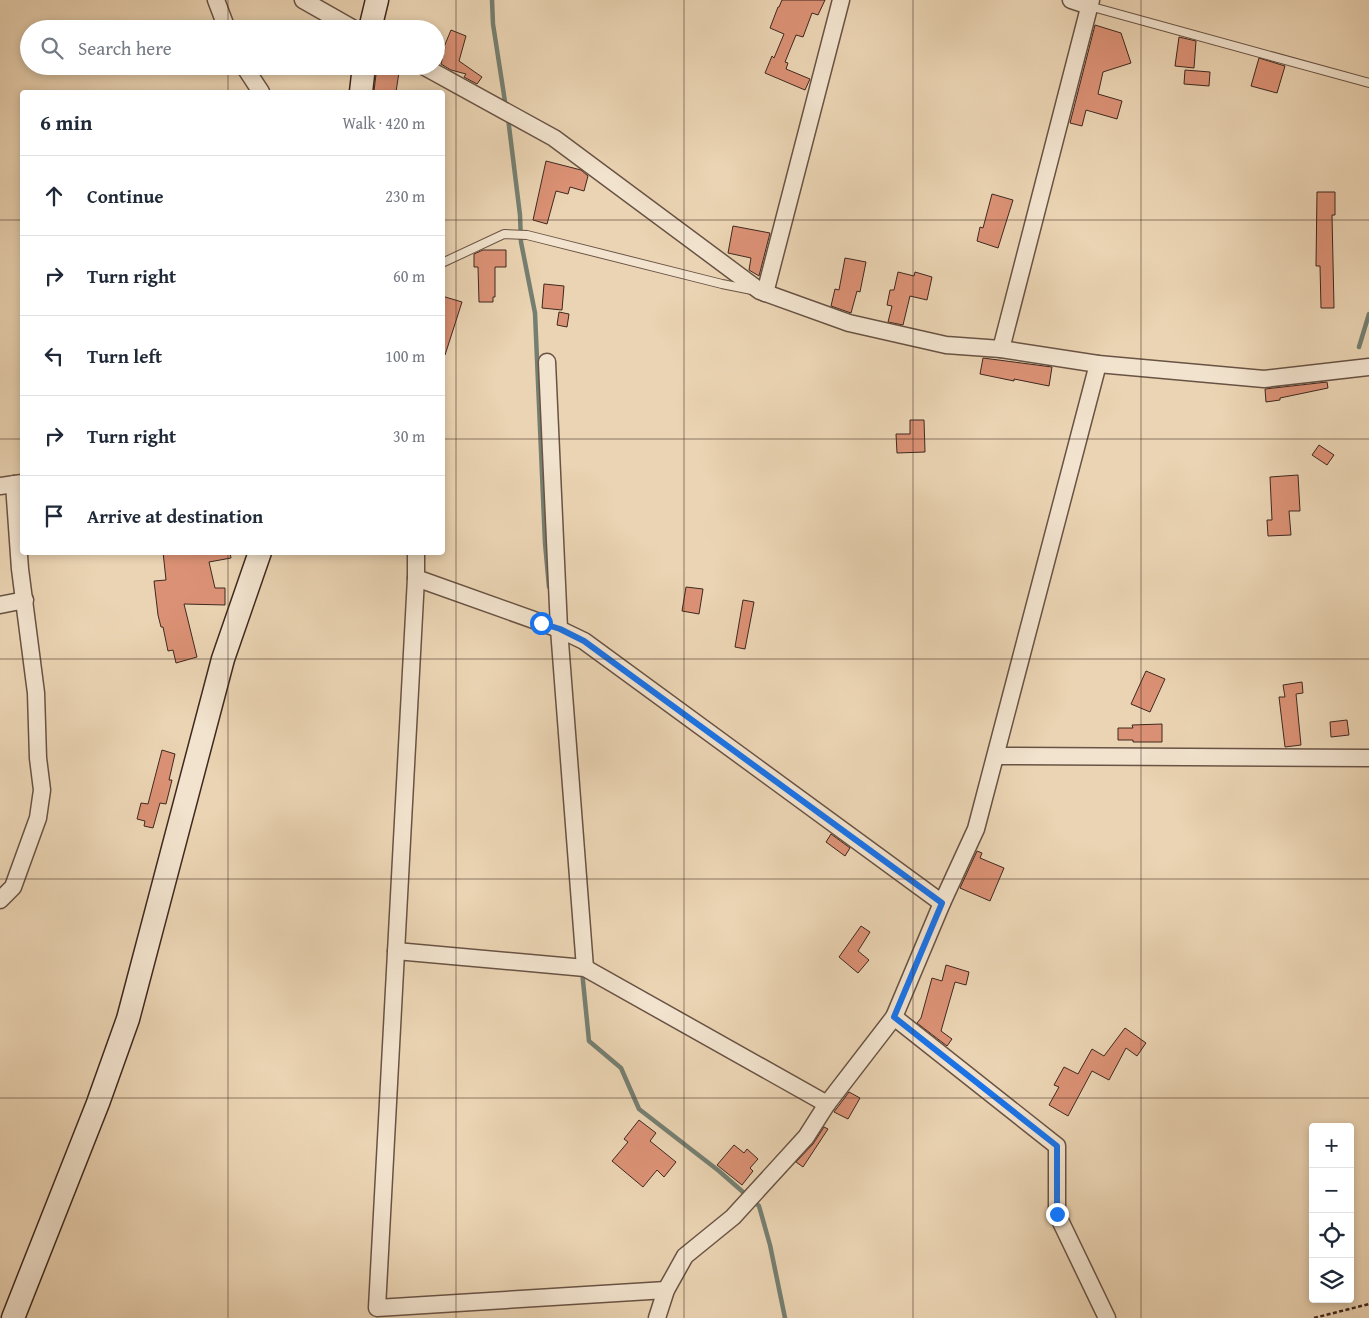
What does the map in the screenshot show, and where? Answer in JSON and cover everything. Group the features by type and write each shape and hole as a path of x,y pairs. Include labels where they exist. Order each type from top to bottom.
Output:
{"street":[{"path":"216,0 224,20"},
{"path":"303,0 338,20"},
{"path":"372,20 377,0"},
{"path":"762,292 841,0"},
{"path":"1001,349 1090,3 1071,0"},
{"path":"250,75 260,90"},
{"path":"361,90 363,75"},
{"path":"439,75 554,138 762,292 849,323 946,345 1001,349 1098,364 1264,379 1369,367"},
{"path":"547,362 560,629 585,968"},
{"path":"657,1318 666,1290 685,1256 733,1217 806,1137 827,1104 894,1017 942,903 976,829 1098,364"},
{"path":"0,900 13,887 38,818 42,790 38,758 36,693 20,569 12,484"},
{"path":"12,1318 98,1104 128,1019 223,659 259,555"},
{"path":"416,555 377,1308 666,1290"},
{"path":"416,578 560,629 584,641 942,903"},
{"path":"0,605 25,600"},
{"path":"996,756 1369,758"},
{"path":"396,951 585,968 827,1104"},
{"path":"894,1017 1057,1146 1057,1214 1107,1318"}],"lane":[{"path":"1090,3 1369,83"},
{"path":"445,262 504,234 527,236 762,292"}],"path":[{"path":"1314,1318 1369,1304"}],"building":[{"path":"782,0 825,0 818,15 812,13 803,37 796,35 785,62 788,63 786,69 810,79 805,90 765,73 772,56 774,58 784,34 770,28"},
{"path":"1095,25 1121,33 1131,63 1103,72 1098,94 1122,101 1117,119 1086,110 1082,126 1070,123"},
{"path":"451,30 466,36 459,61 482,77 477,84 464,77 466,74 445,66 445,45"},
{"path":"1179,37 1196,41 1194,68 1175,66"},
{"path":"1259,58 1285,66 1277,93 1251,86"},
{"path":"1185,70 1210,72 1209,86 1184,84"},
{"path":"376,75 399,75 396,90 374,90"},
{"path":"546,161 581,170 588,176 584,191 570,187 568,194 556,191 547,224 533,220"},
{"path":"1317,192 1335,192 1335,215 1332,215 1334,308 1321,308 1320,266 1316,266"},
{"path":"992,194 1013,200 998,248 977,241 980,227 983,228"},
{"path":"733,226 770,233 759,276 749,270 751,258 728,253"},
{"path":"483,250 506,250 506,267 495,267 495,297 493,297 493,302 479,302 478,267 474,267 474,254"},
{"path":"845,258 866,262 860,292 857,291 851,313 831,306 835,289 839,290"},
{"path":"898,272 914,276 915,272 932,277 927,300 910,296 903,325 888,322 892,306 887,305 890,290 894,290"},
{"path":"544,284 564,286 562,310 542,308"},
{"path":"445,297 462,302 445,355"},
{"path":"559,312 569,314 567,327 557,325"},
{"path":"983,358 1052,367 1049,386 980,374"},
{"path":"1327,382 1328,388 1266,402 1265,389"},
{"path":"910,420 924,420 925,452 897,453 896,434 910,434"},
{"path":"1319,445 1334,455 1327,465 1312,455"},
{"path":"1298,475 1300,511 1289,511 1291,535 1268,536 1267,520 1272,520 1270,477"},
{"path":"163,555 230,555 231,558 209,562 215,588 225,588 225,605 184,604 197,657 176,663 173,650 168,651 163,627 161,627 158,615 154,581 166,580"},
{"path":"686,587 703,589 699,614 682,611"},
{"path":"743,600 754,602 745,649 735,647"},
{"path":"1146,671 1165,679 1150,712 1131,704"},
{"path":"1302,682 1303,693 1296,694 1301,745 1285,747 1279,697 1285,697 1283,685"},
{"path":"1347,720 1349,735 1331,737 1330,722"},
{"path":"1162,724 1162,742 1118,740 1118,728 1133,728 1132,725"},
{"path":"162,750 175,754 169,780 172,780 166,804 160,803 153,828 144,826 145,821 137,819 141,803 148,804"},
{"path":"831,834 850,848 845,856 826,842"},
{"path":"977,851 982,853 980,858 1004,868 990,901 960,888"},
{"path":"861,926 870,932 858,951 869,960 858,973 839,957"},
{"path":"946,965 969,972 966,985 955,982 941,1031 952,1039 947,1046 917,1023 921,1018 932,978 942,981"},
{"path":"1125,1028 1146,1043 1137,1056 1126,1048 1109,1080 1092,1071 1068,1116 1049,1105 1059,1087 1054,1085 1064,1067 1078,1074 1092,1049 1104,1056"},
{"path":"849,1092 860,1098 848,1119 834,1112"},
{"path":"639,1120 656,1133 650,1141 676,1162 664,1177 657,1170 643,1187 612,1161 628,1142 624,1139"},
{"path":"824,1127 828,1129 803,1167 796,1162 813,1144"},
{"path":"734,1145 744,1153 747,1149 758,1159 750,1168 753,1171 742,1185 717,1165"}],"waterway":[{"path":"492,0 493,24 506,108"},
{"path":"508,118 520,215 521,242 535,313 545,543 549,587"},
{"path":"1359,347 1369,314"},
{"path":"582,971 589,1041 621,1068 639,1109 719,1171 759,1206 770,1245 785,1318"}],"route":[{"path":"541,623 560,629 584,641 942,903 894,1017 1057,1146 1057,1214"}]}
